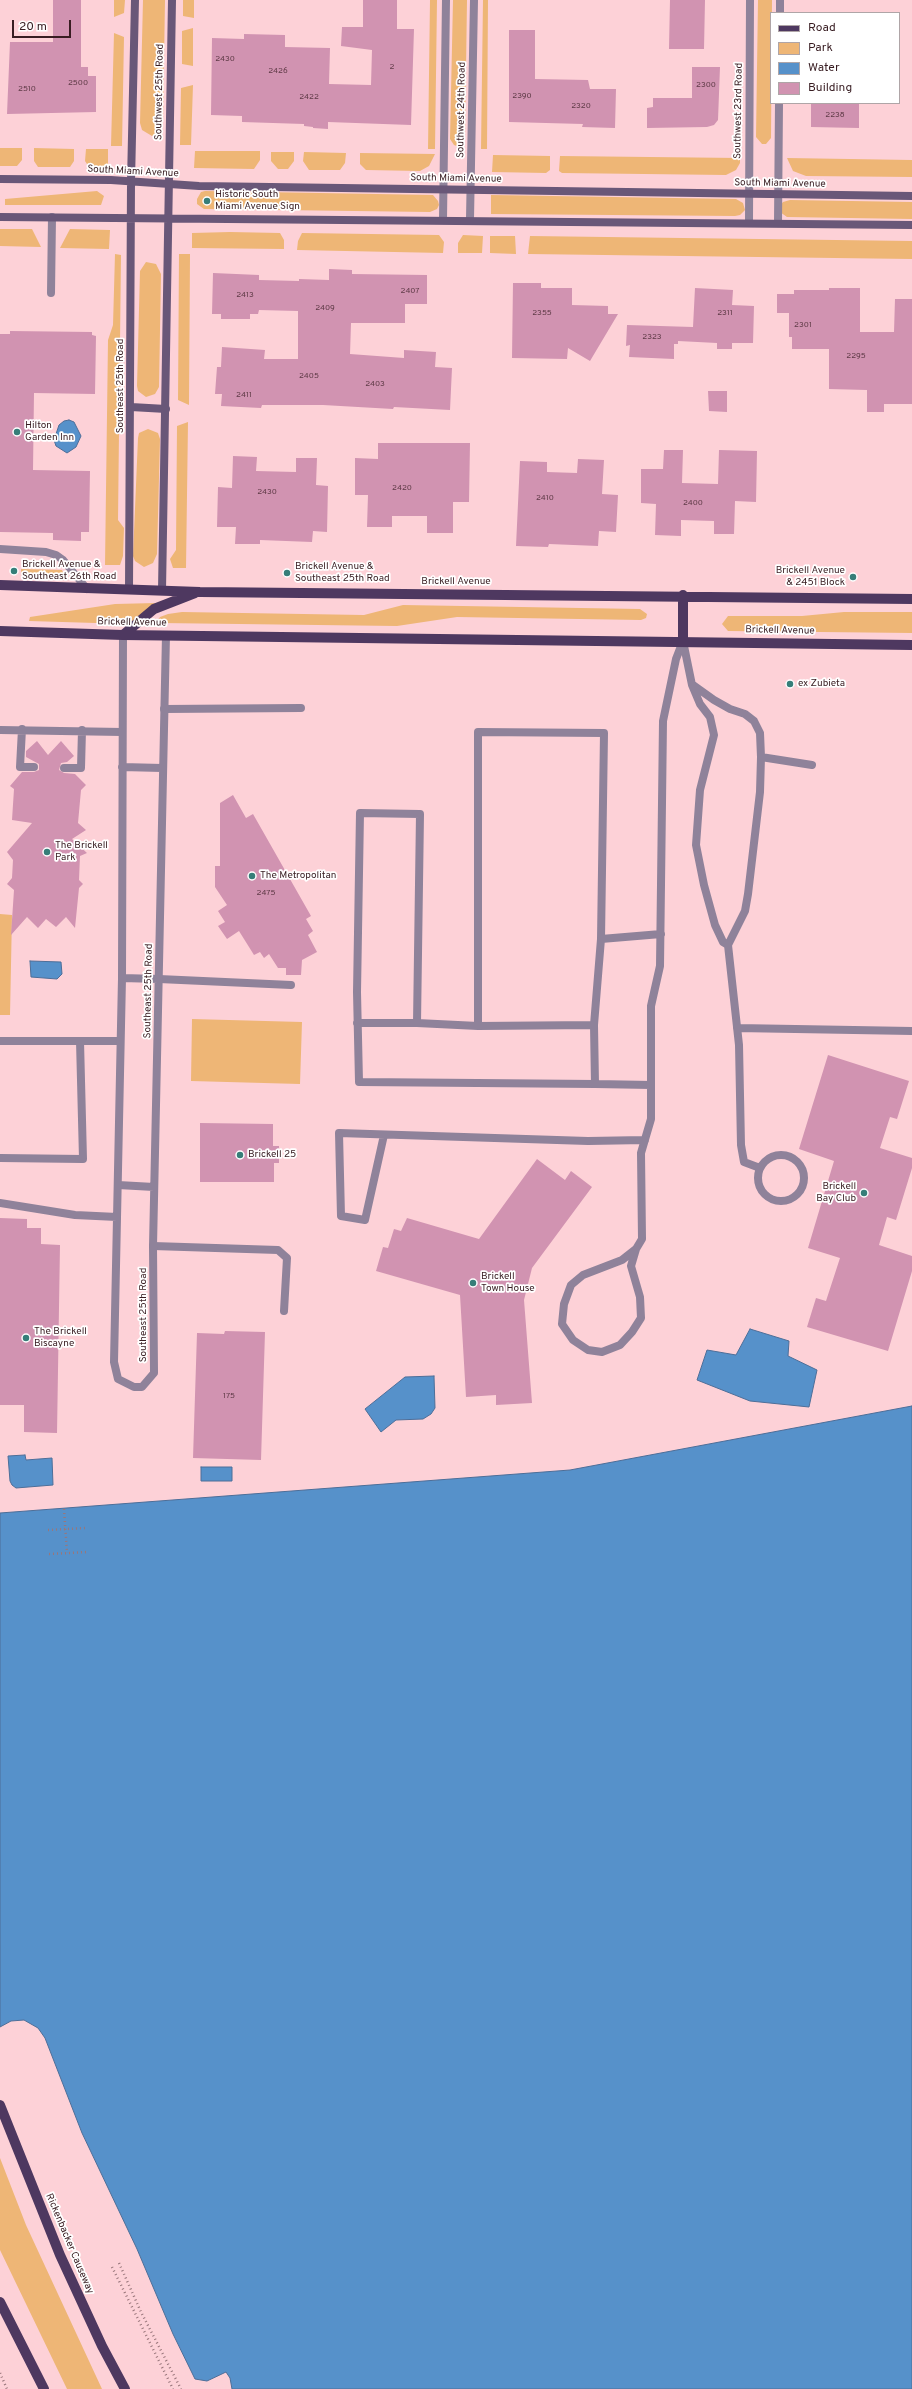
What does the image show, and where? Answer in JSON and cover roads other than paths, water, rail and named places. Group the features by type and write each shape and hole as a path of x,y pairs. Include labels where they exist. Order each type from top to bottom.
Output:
{"main road":[{"path":"131,182 135,0"},
{"name":"Southwest 25th Road","path":"169,184 172,0"},
{"name":"South Miami Avenue","path":"0,179 131,182 199,186 912,196"},
{"name":"Southeast 25th Road","path":"129,590 131,182"},
{"path":"162,590 169,184"},
{"path":"0,217 168,219 443,219 912,224"},
{"path":"131,407 166,409"},
{"name":"Brickell Avenue","path":"0,585 200,592 683,595 912,599"},
{"path":"123,634 154,609 200,592"},
{"path":"683,595 683,641"},
{"name":"Brickell Avenue","path":"0,631 166,635 912,645"},
{"name":"Rickenbacker Causeway","path":"0,2105 60,2255 102,2346 125,2389"},
{"path":"0,2302 44,2389"}],"street":[{"name":"Southwest 24th Road","path":"443,219 446,0"},
{"name":"Southwest 24th Road","path":"470,220 474,0"},
{"name":"Southwest 23rd Road","path":"748,222 750,0"},
{"path":"780,0 780,12"},
{"path":"778,223 777,194 779,104"},
{"path":"51,293 52,217"},
{"path":"1,551 46,552 56,555 63,560 87,589"},
{"name":"Southeast 25th Road","path":"123,634 122,978 119,1041 118,1185 114,1362 118,1379 134,1387 142,1387 154,1373 153,1246 166,635"},
{"path":"683,641 692,685 700,704 710,718 714,735 700,790 696,845 704,885 715,925 723,942 728,945"},
{"path":"636,1249 622,1260 583,1275 571,1285 564,1304 562,1324 573,1340 588,1350 602,1352 620,1345 632,1332 641,1318 640,1297 631,1266 636,1249 642,1239 641,1153 651,1119 651,1006 660,966 663,721 676,659 683,641"},
{"path":"692,685 730,709 745,714 754,721 760,733 762,756 760,792 748,894 738,927 728,945 737,1028 741,1145 744,1162 760,1168"},
{"path":"164,709 301,708"},
{"path":"0,730 22,729 122,732"},
{"path":"22,729 20,767 34,767"},
{"path":"64,768 81,768 82,730"},
{"path":"478,1026 478,732 604,733 601,939 594,1025 595,1084"},
{"path":"762,756 812,765"},
{"path":"122,767 162,768"},
{"path":"417,1023 420,814 360,813 357,1023 359,1082 651,1085"},
{"path":"601,939 660,934"},
{"path":"122,978 292,985"},
{"path":"357,1023 417,1023 478,1026 594,1025"},
{"path":"737,1028 912,1031"},
{"path":"0,1158 83,1159 80,1041"},
{"path":"0,1042 119,1041"},
{"path":"384,1135 365,1220 341,1216 339,1133 588,1141 645,1140"},
{"path":"778,1155 792,1157 802,1168 804,1182 801,1189 791,1198 783,1200 768,1196 759,1184 760,1168 764,1162 778,1155"},
{"path":"118,1185 154,1187"},
{"path":"0,1203 75,1215 117,1217"},
{"path":"153,1246 278,1250 287,1258 284,1311"}],"water":[{"path":"69,420 74,422 81,436 76,447 67,453 56,446 54,440 59,425 64,421"},
{"path":"30,961 61,962 62,974 57,979 31,977"},
{"path":"750,1329 789,1341 788,1356 817,1370 809,1407 750,1401 697,1380 707,1350 736,1355"},
{"path":"434,1376 435,1408 431,1414 423,1419 396,1420 381,1432 365,1409 405,1377"},
{"path":"912,1406 912,2389 232,2389 230,2378 226,2372 207,2381 195,2379 173,2334 137,2249 82,2133 45,2038 38,2028 24,2020 11,2021 0,2027 0,1513 570,1470"},
{"path":"25,1455 26,1460 52,1458 53,1485 16,1488 12,1485 10,1481 8,1456"},
{"path":"201,1467 232,1467 232,1481 201,1481"}],"place":[{"name":"Historic South Miami Avenue Sign","path":"207,201"},
{"name":"Hilton Garden Inn","path":"17,432"},
{"name":"Brickell Avenue & Southeast 26th Road","path":"14,571"},
{"name":"Brickell Avenue & Southeast 25th Road","path":"287,573"},
{"name":"Brickell Avenue & 2451 Block","path":"853,577"},
{"name":"ex Zubieta","path":"790,684"},
{"name":"The Brickell Park","path":"47,852"},
{"name":"The Metropolitan","path":"252,876"},
{"name":"Brickell 25","path":"240,1155"},
{"name":"Brickell Bay Club","path":"864,1193"},
{"name":"Brickell Town House","path":"473,1283"},
{"name":"The Brickell Biscayne","path":"26,1338"}]}
